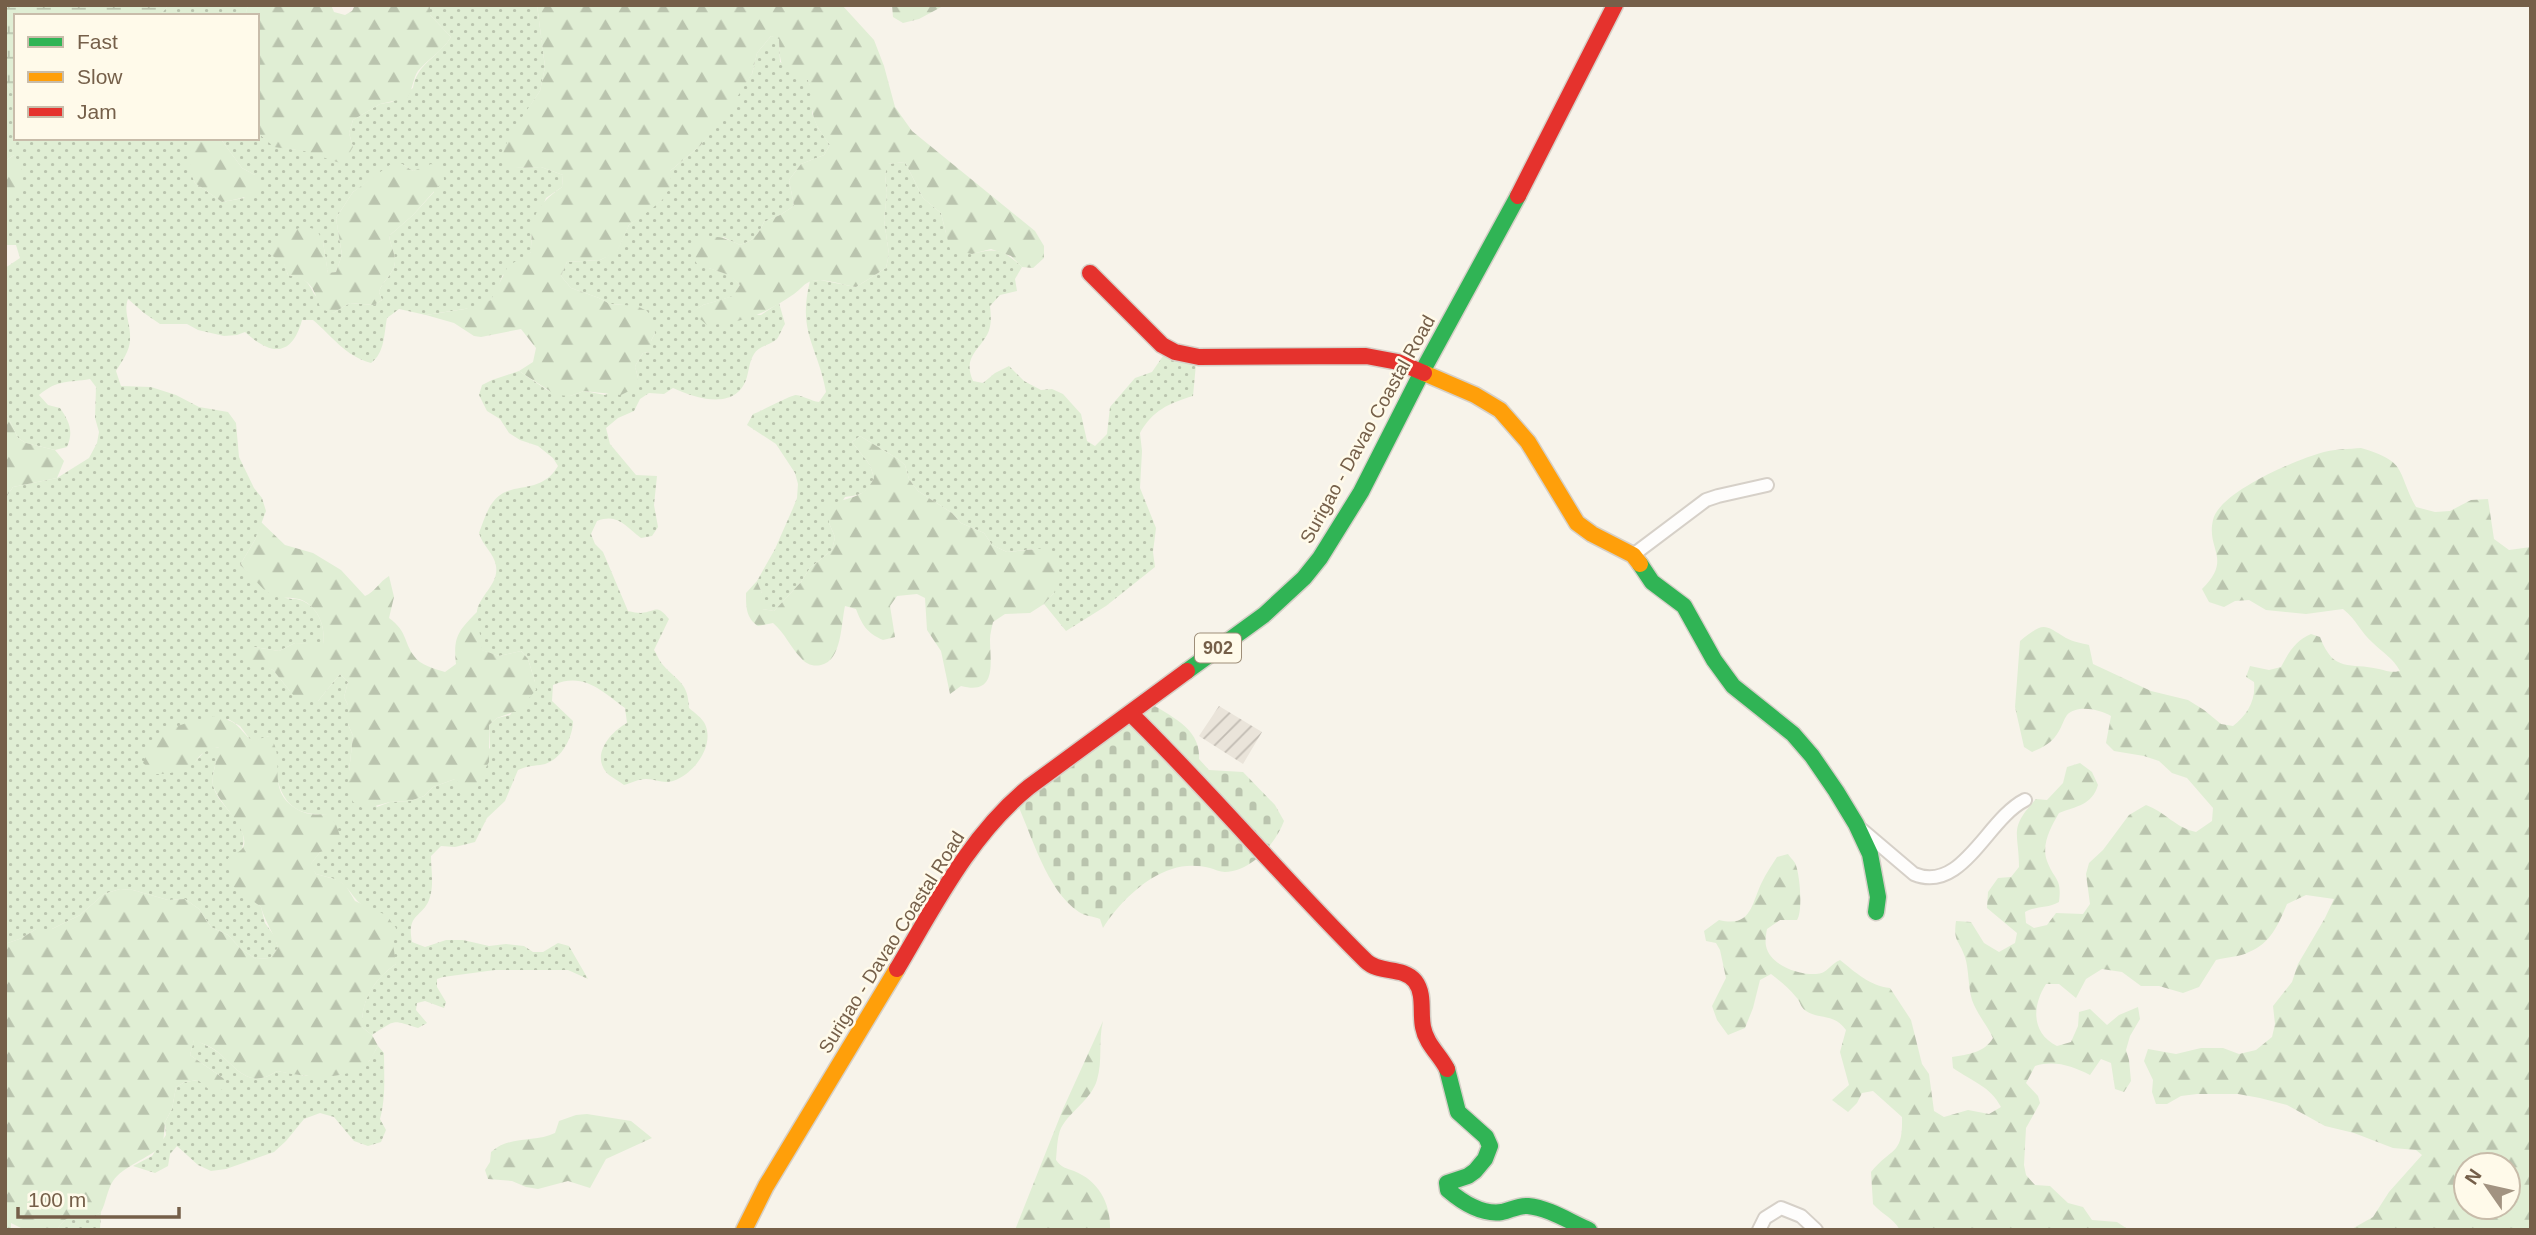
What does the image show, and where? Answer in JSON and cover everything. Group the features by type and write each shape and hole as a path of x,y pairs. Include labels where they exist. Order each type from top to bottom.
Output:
{"main road":[{"name":"Surigao - Davao Coastal Road","path":"744,1230 766,1186 972,846 1015,798 1264,615 1304,578 1337,534 1503,225 1615,5"},
{"path":"1090,273 1111,291 1155,340 1181,354 1210,358 1366,356 1398,362 1483,399 1500,410 1528,442 1577,523 1592,534 1633,555 1652,582 1688,611 1714,660 1733,686 1803,745 1856,824 1872,861 1878,897 1876,912"},
{"path":"1130,713 1185,767 1298,893 1370,965 1376,969 1404,974 1415,981 1421,997 1425,1035 1448,1069 1459,1113 1470,1126 1488,1138 1490,1143 1479,1166 1467,1177 1447,1183 1448,1190 1471,1206 1487,1211 1502,1212 1518,1206 1532,1207 1588,1230"}],"street":[{"path":"1633,555 1706,500 1767,485"},
{"path":"1856,824 1914,874 1930,878 1951,873 1977,848 1999,819 2025,800"},
{"path":"1759,1230 1765,1217 1781,1209 1801,1216 1816,1230"}],"shaded area":[{"path":"1219,706 1262,732 1243,764 1199,736"}],"green space":[{"path":"5,5 169,5 161,14 14,14 14,93 5,82"},
{"path":"169,5 248,5 246,14 161,14"},
{"path":"248,5 331,5 334,12 345,15 352,11 355,5 430,5 430,15 451,37 418,71 407,98 380,104 353,120 349,133 353,147 343,164 304,151 274,147 259,134 259,14 246,14"},
{"path":"430,5 537,5 545,67 540,91 526,112 515,168 541,167 563,175 562,187 546,198 531,237 531,252 502,276 491,300 477,307 426,315 399,309 387,318 379,354 371,363 346,351 313,320 302,320 293,341 280,349 272,349 245,332 224,336 198,330 187,324 160,324 128,299 126,309 130,343 116,371 121,386 151,387 176,395 199,407 228,412 236,423 239,457 262,498 266,511 255,540 240,565 278,594 300,600 312,607 320,618 323,632 323,645 295,643 279,651 254,647 258,663 273,670 290,691 318,701 340,674 348,682 344,697 348,705 348,724 353,736 349,771 377,807 424,796 433,787 455,779 490,748 489,725 497,718 510,715 535,682 528,659 521,651 499,656 481,650 477,611 495,578 496,566 479,533 488,509 500,495 543,481 551,476 558,466 553,458 538,446 509,433 500,419 487,411 479,395 482,385 519,371 547,390 570,396 584,391 605,395 638,378 635,366 643,353 651,352 651,341 655,333 624,305 610,304 571,288 561,276 567,262 600,260 617,251 629,225 662,200 670,171 701,145 752,74 757,53 771,36 779,38 780,62 808,80 813,94 812,113 818,128 830,145 824,155 801,164 789,180 794,206 764,222 755,236 745,243 740,245 723,237 709,268 730,275 740,285 734,296 703,305 693,312 761,315 779,303 785,324 777,339 754,354 746,380 733,396 723,399 703,398 673,388 664,394 649,393 640,399 634,411 618,418 606,428 610,444 636,475 657,476 654,505 658,527 652,536 641,538 621,522 604,519 597,521 591,534 595,544 603,552 628,611 641,613 658,610 669,619 654,650 684,687 689,708 705,724 705,750 695,766 673,781 643,779 624,785 603,768 601,753 614,732 627,723 625,708 601,690 584,682 574,680 553,685 552,701 573,721 568,742 554,760 518,770 505,801 487,818 475,842 455,847 441,846 431,856 431,892 424,909 411,925 412,942 425,947 446,940 463,940 489,946 524,946 533,952 543,952 558,943 569,946 588,979 568,970 495,970 443,977 437,979 437,987 446,1002 444,1008 425,1001 417,1003 416,1010 427,1023 418,1028 394,1023 372,1035 362,1027 364,1008 370,991 381,976 396,964 364,906 341,883 316,874 310,865 320,852 328,814 311,814 288,802 277,779 269,736 252,742 240,726 228,719 195,762 207,749 220,747 213,785 242,831 249,897 261,907 265,923 275,937 278,948 270,958 256,959 241,949 228,935 211,927 199,909 185,899 168,900 120,889 104,894 80,915 52,929 36,929 5,944 5,499 13,487 57,478 89,458 99,432 95,418 96,387 90,379 58,384 39,395 48,405 60,408 66,417 70,426 67,447 55,450 26,443 18,438 5,411 5,268 20,258 16,245 5,245 5,202 14,202 14,155 5,161 5,82 14,93 14,140 191,140 191,173 195,183 222,202 244,198 255,175 242,168 221,140 259,140 259,134 278,146 290,149 353,147 349,133 353,120 380,104 392,102 413,88 423,66 451,37 430,15","holes":["402,164 413,171 423,169 434,192 389,236 395,264 379,292 382,300 374,305 350,303 333,313 305,280 288,275 284,263 267,252 323,242 328,274 336,272 342,255 336,218 353,192 379,174"]},
{"path":"537,5 842,5 874,40 895,107 912,131 1035,231 1044,246 1044,258 1033,268 1022,267 1011,256 991,249 972,254 950,249 941,213 923,198 905,162 888,164 885,175 887,193 884,220 889,254 886,268 856,287 822,280 809,282 763,312 743,320 707,325 692,312 703,305 733,296 740,285 729,275 697,264 688,249 701,240 713,237 740,245 752,239 764,222 794,206 789,180 801,164 824,155 830,145 814,118 808,80 783,67 779,39 771,36 757,53 752,74 732,105 701,145 670,171 671,186 662,200 629,225 617,252 600,260 567,262 561,276 571,288 610,304 637,306 647,311 654,321 655,333 651,341 651,352 643,353 635,366 638,378 633,389 621,395 584,391 570,396 556,395 519,371 533,362 536,348 521,329 474,336 454,323 426,315 465,309 491,300 508,266 531,252 536,214 545,201 562,187 563,175 541,167 515,168 501,159 509,136 540,91 545,67"},
{"path":"892,5 945,5 919,19 903,23 893,17"},
{"path":"191,140 221,140 242,168 262,182 255,191 245,197 222,202 195,183 191,174"},
{"path":"14,155 22,167 20,190 14,202 5,202 5,161"},
{"path":"905,162 923,198 941,213 946,233 972,254 999,252 1022,267 1015,279 1017,291 1000,295 990,306 989,332 970,361 973,381 983,383 1009,366 1024,381 1041,390 1052,389 1063,394 1081,414 1087,441 1095,446 1107,434 1110,407 1135,378 1152,372 1163,356 1196,364 1193,396 1162,409 1140,433 1140,488 1156,528 1153,552 1155,567 1106,606 1066,631 1044,604 1054,593 1033,549 1007,552 992,545 984,533 961,523 952,513 918,491 909,479 905,465 898,459 860,436 852,442 870,465 874,478 863,492 845,497 829,523 835,537 832,550 810,568 774,611 762,609 762,593 757,581 793,508 798,484 795,473 776,444 747,425 753,414 788,398 796,395 819,402 826,392 807,327 810,281 820,280 856,287 886,268 889,254 884,220 887,193 885,175 887,164"},
{"path":"391,164 402,164 413,171 431,164 443,168 444,180 413,215 389,236 395,264 379,292 382,300 374,305 350,303 333,313 321,309 307,282 288,275 284,264 267,252 277,237 304,226 317,230 323,242 328,273 336,272 342,255 336,218 353,192"},
{"path":"5,411 18,438 26,443 55,450 64,461 57,478 13,487 5,499"},
{"path":"860,436 898,459 905,465 909,479 918,491 952,513 961,523 984,533 992,545 1007,552 1047,548 1056,554 1060,576 1054,593 1044,604 1030,613 1005,614 993,622 990,637 991,667 986,682 981,686 961,686 950,694 941,651 927,630 925,598 917,594 897,596 890,606 895,637 883,640 866,628 856,609 845,606 837,649 828,662 818,666 803,660 773,623 758,626 749,616 746,593 757,581 762,593 762,609 774,611 810,568 832,550 835,537 829,523 827,506 860,494 874,478 870,465 852,442"},
{"path":"2361,448 2394,463 2416,507 2435,512 2450,511 2471,500 2488,499 2494,539 2509,550 2531,547 2531,1230 2350,1230 2373,1217 2389,1192 2422,1155 2416,1150 2393,1148 2354,1133 2325,1126 2287,1105 2260,1098 2238,1094 2197,1094 2181,1096 2167,1104 2156,1104 2152,1092 2153,1080 2144,1061 2148,1049 2176,1054 2201,1048 2223,1048 2239,1054 2256,1050 2272,1037 2275,1024 2273,1006 2292,982 2298,964 2334,899 2306,895 2287,904 2277,926 2263,944 2245,954 2216,960 2199,987 2183,993 2159,986 2141,986 2122,972 2102,969 2086,979 2076,998 2059,984 2046,984 2041,992 2036,1010 2038,1026 2048,1041 2057,1046 2071,1042 2078,1026 2079,1012 2090,1009 2107,1025 2119,1015 2138,1007 2140,1019 2130,1036 2126,1050 2131,1081 2124,1092 2115,1089 2111,1063 2101,1059 2090,1075 2063,1065 2035,1066 2026,1083 2038,1096 2040,1103 2026,1128 2026,1175 2035,1185 2050,1186 2068,1203 2083,1207 2092,1220 2117,1222 2129,1230 1900,1230 1873,1204 1871,1172 1898,1145 1902,1117 1873,1091 1862,1093 1848,1112 1832,1100 1849,1085 1840,1052 1846,1030 1837,1021 1806,1011 1798,999 1771,974 1760,980 1745,1028 1728,1035 1717,1020 1712,1006 1726,978 1720,950 1716,943 1706,941 1704,931 1719,920 1730,922 1744,917 1777,857 1788,854 1797,868 1799,916 1797,920 1780,920 1767,929 1766,946 1773,959 1793,971 1809,974 1823,972 1840,960 1869,981 1890,988 1911,1020 1922,1064 1929,1074 1934,1111 1944,1117 1968,1110 1989,1114 2001,1107 1986,1089 1953,1068 1952,1057 1981,1050 1993,1038 1972,1000 1966,962 1955,928 1956,921 1971,922 1984,943 1999,952 2015,943 2017,933 1987,908 1988,892 1998,878 2011,877 2019,867 2017,831 2027,809 2036,799 2047,800 2063,783 2067,767 2080,763 2092,772 2098,785 2088,801 2059,813 2050,830 2045,855 2059,884 2059,902 2025,912 2026,923 2034,928 2047,925 2056,913 2083,914 2090,904 2086,874 2089,863 2103,850 2129,815 2146,805 2182,827 2196,832 2212,821 2213,808 2187,778 2172,773 2159,761 2114,751 2106,743 2111,716 2101,712 2083,709 2072,712 2048,744 2032,752 2024,747 2015,707 2020,641 2039,628 2048,628 2069,639 2089,645 2093,664 2151,691 2188,700 2221,724 2233,726 2252,701 2254,682 2246,677 2250,666 2269,670 2281,667 2293,648 2311,634 2320,637 2325,649 2337,662 2389,672 2400,671 2343,609 2306,614 2266,610 2249,600 2235,601 2224,607 2209,602 2202,589 2216,569 2212,530 2218,509 2261,478 2296,462 2338,450"},
{"path":"261,522 285,545 313,553 341,570 365,596 389,576 394,597 389,618 402,632 414,656 424,664 445,672 456,664 455,647 458,635 477,612 482,650 499,656 521,651 528,659 536,690 519,710 497,718 489,725 489,762 474,789 464,790 455,779 433,787 424,796 410,801 390,802 364,809 353,802 347,789 353,736 348,724 348,705 344,697 348,682 340,674 318,701 298,701 273,670 245,660 242,650 254,647 279,651 295,643 323,644 322,624 311,606 299,599 272,595 240,565 255,540"},
{"path":"1147,701 1190,731 1198,748 1199,759 1209,770 1243,772 1275,805 1284,821 1269,847 1253,862 1235,871 1186,866 1162,873 1133,893 1103,928 1100,919 1079,912 1057,890 1041,861 1016,801"},
{"path":"214,716 233,722 252,741 269,736 277,753 278,782 286,800 303,812 328,814 336,824 340,836 332,849 320,852 311,864 316,874 338,880 346,886 355,901 386,915 396,928 393,944 396,964 370,991 362,1017 362,1027 372,1035 378,1046 369,1061 349,1073 312,1076 277,1071 268,1076 252,1078 245,1076 217,1051 194,1040 190,1055 223,1078 228,1086 214,1094 198,1080 176,1087 172,1109 165,1122 163,1145 117,1176 101,1212 88,1219 70,1217 63,1221 57,1230 25,1230 11,1223 11,1230 5,1230 5,944 36,929 52,929 80,915 104,894 120,889 168,900 185,899 199,909 211,927 228,935 241,949 256,959 270,958 278,948 261,907 231,885 228,858 242,849 244,842 239,826 213,785 219,747 203,753 178,771 156,774 143,763 156,742 171,729"},
{"path":"1103,1021 1097,1080 1090,1093 1061,1128 1056,1160 1060,1165 1083,1175 1097,1187 1106,1203 1110,1230 1015,1230 1063,1109"},
{"path":"194,1039 216,1051 245,1076 252,1078 268,1076 277,1071 306,1076 340,1075 369,1061 378,1046 384,1053 384,1095 380,1119 386,1130 381,1142 368,1146 354,1141 334,1117 320,1113 304,1119 274,1152 226,1169 211,1171 198,1165 177,1146 170,1154 168,1166 155,1173 133,1166 152,1156 166,1135 165,1122 172,1109 176,1087 198,1080 205,1085 223,1078 190,1055"},
{"path":"587,1114 631,1121 652,1138 606,1159 590,1188 568,1181 538,1189 512,1181 488,1179 485,1170 490,1162 491,1152 498,1147 514,1141 547,1136 555,1133 559,1121"},
{"path":"101,1212 100,1230 57,1230 63,1221 70,1217 88,1219"}],"traffic: fast":[{"path":"1187,671 1264,615 1304,578 1320,558 1361,492 1422,372 1518,196"},
{"path":"1640,564 1652,582 1684,606 1714,660 1733,686 1793,734 1836,791 1870,854 1878,897 1876,912"},
{"path":"1447,1069 1458,1112 1486,1137 1490,1146 1485,1159 1475,1171 1447,1183 1448,1190 1466,1203 1487,1212 1502,1212 1521,1206 1536,1207 1589,1230"}],"traffic: slow":[{"path":"1424,373 1475,395 1500,410 1528,442 1577,523 1592,534 1633,555 1640,564"},
{"path":"744,1230 766,1186 897,969"}],"traffic: jam":[{"path":"1518,196 1615,5"},
{"path":"1090,273 1162,345 1175,352 1199,357 1366,356 1398,362 1424,373"},
{"path":"897,969 955,872 1008,806 1029,787 1187,671"},
{"path":"1130,713 1366,961 1377,967 1404,973 1415,981 1421,997 1425,1033 1447,1069"}]}
